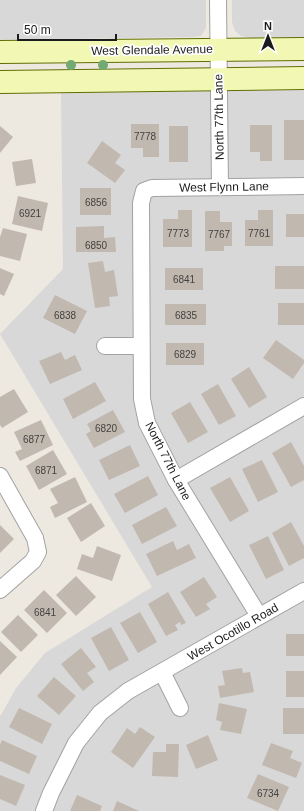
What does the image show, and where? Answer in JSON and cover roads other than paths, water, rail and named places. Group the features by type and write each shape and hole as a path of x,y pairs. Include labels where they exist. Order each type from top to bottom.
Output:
{"main road":[{"name":"West Glendale Avenue","path":"0,52 304,49"},
{"path":"0,82 304,78"}],"street":[{"name":"North 77th Lane","path":"218,0 220,187"},
{"name":"West Flynn Lane","path":"144,191 152,188 304,186"},
{"name":"North 77th Lane","path":"144,191 141,203 141,346 142,399 146,423 176,480 259,616"},
{"path":"104,346 141,346"},
{"path":"176,480 304,406"},
{"path":"0,476 35,538 38,552 33,561 0,590"},
{"name":"West Ocotillo Road","path":"44,811 51,793 76,743 100,713 128,691 304,591"},
{"path":"162,672 180,708"}]}
